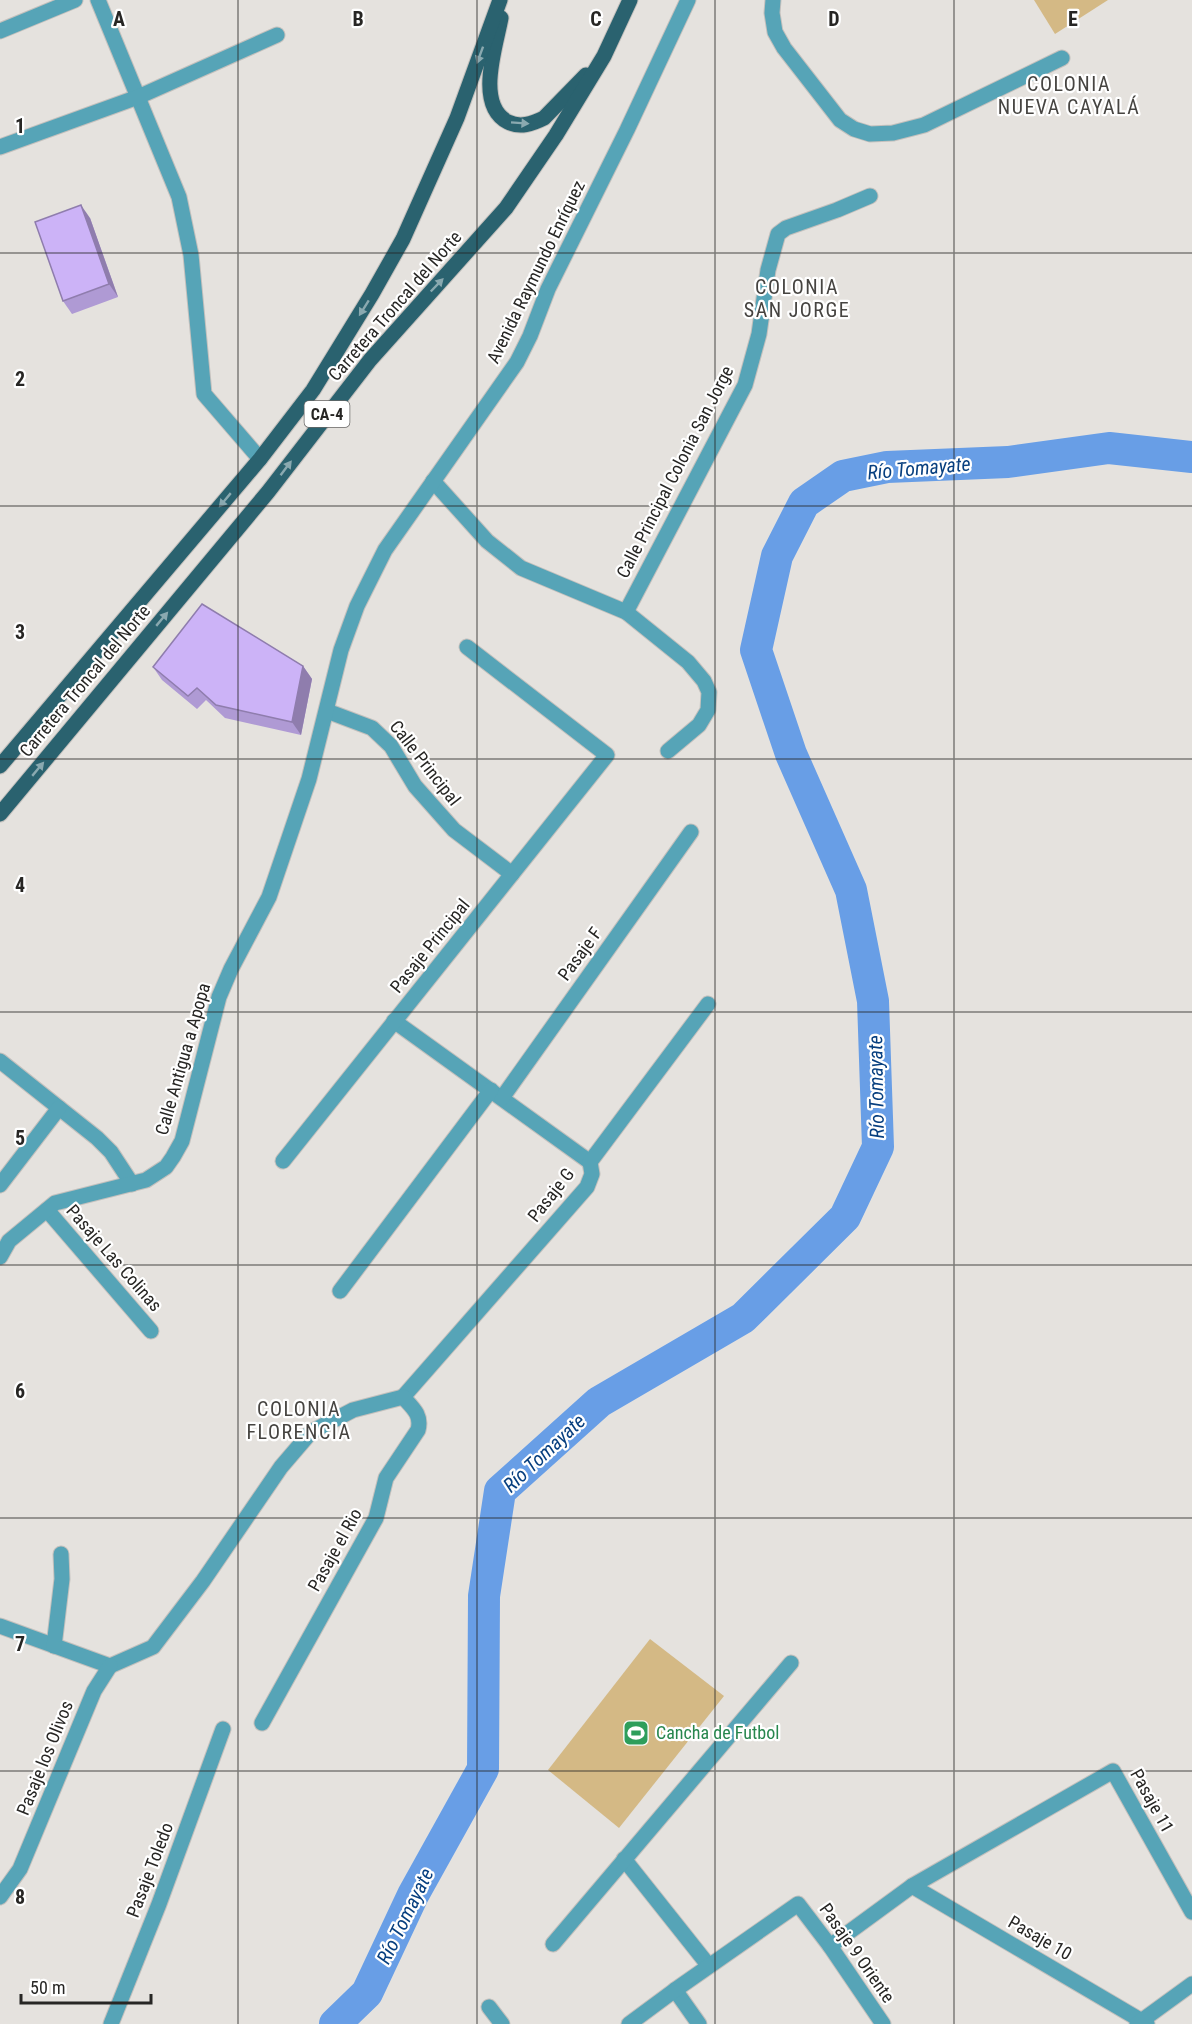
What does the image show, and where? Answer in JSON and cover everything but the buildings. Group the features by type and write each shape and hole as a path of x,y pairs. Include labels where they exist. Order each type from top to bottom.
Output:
{"main road":[{"path":"503,0 489,87 490,99 495,110 508,122 517,125 527,124 544,118 604,56"},
{"name":"Carretera Troncal del Norte","path":"0,766 260,459 313,390 403,239 457,118 503,0"},
{"name":"Carretera Troncal del Norte","path":"0,814 268,492 370,360 411,312 471,250 506,208 556,135 604,56 630,0"}],"street":[{"path":"0,31 75,0"},
{"path":"98,0 179,197 192,255 204,394 260,459"},
{"name":"Avenida Raymundo Enríquez","path":"327,711 341,650 357,606 385,550 517,362 530,336 548,288 617,151 688,0"},
{"path":"773,0 772,13 775,32 784,48 840,120 854,129 870,134 893,133 924,125 1062,58"},
{"path":"0,147 138,97 277,35"},
{"name":"Calle Principal Colonia San Jorge","path":"626,612 745,384 759,334 768,270 778,234 786,228 870,196"},
{"path":"433,481 487,541 520,568 626,612 688,662 704,681 709,692 708,710 699,725 668,752"},
{"name":"Pasaje Principal","path":"283,1161 607,755 466,647"},
{"name":"Calle Principal","path":"327,711 372,728 391,746 415,786 454,830 512,874"},
{"name":"Calle Antigua a Apopa","path":"0,1257 9,1241 55,1203 146,1180 166,1167 182,1141 219,998 231,969 270,897 309,779 327,711"},
{"name":"Pasaje F","path":"340,1291 496,1094 692,832"},
{"name":"Pasaje G","path":"403,1397 587,1187 592,1174 590,1162 708,1004"},
{"path":"394,1021 590,1162"},
{"path":"0,1061 97,1138 111,1152 132,1184"},
{"path":"0,1185 59,1108"},
{"name":"Pasaje Las Colinas","path":"47,1210 151,1331"},
{"path":"0,1626 110,1666 153,1647 203,1581 281,1467 311,1432 353,1410 403,1397"},
{"name":"Pasaje el Rio","path":"262,1723 376,1518 386,1478 418,1430 420,1421 417,1413 403,1397"},
{"path":"54,1646 62,1579 61,1554"},
{"path":"553,1944 791,1663"},
{"name":"Pasaje los Olivos","path":"0,1897 20,1869 94,1690 110,1666"},
{"name":"Pasaje Toledo","path":"111,2024 159,1904 223,1729"},
{"name":"Pasaje 11","path":"912,1886 1113,1771 1192,1912"},
{"path":"624,1859 709,1966 629,2024"},
{"path":"830,1946 912,1886"},
{"name":"Pasaje 10","path":"912,1886 1142,2023"},
{"name":"Pasaje 9 Oriente","path":"709,1966 798,1904 830,1946 883,2024"},
{"path":"1142,2023 1192,1984"},
{"path":"675,1990 699,2024"},
{"path":"489,2007 502,2024"}],"shaded area":[{"path":"1034,0 1108,0 1055,34"},
{"name":"Cancha de Futbol","path":"650,1639 724,1696 619,1828 548,1770"}],"waterway":[{"name":"Río Tomayate","path":"335,2024 367,1993 413,1895 483,1769 484,1596 500,1491 599,1402 743,1318 845,1217 878,1147 873,1001 851,890 791,754 756,650 777,556 804,503 843,476 887,467 1008,462 1109,448 1192,457"}],"place":[{"name":"Cancha de Futbol","path":"636,1733"}],"district":[{"name":"COLONIA NUEVA CAYALÁ","path":"1069,96"},
{"name":"COLONIA SAN JORGE","path":"797,298"},
{"name":"COLONIA FLORENCIA","path":"299,1420"}]}
